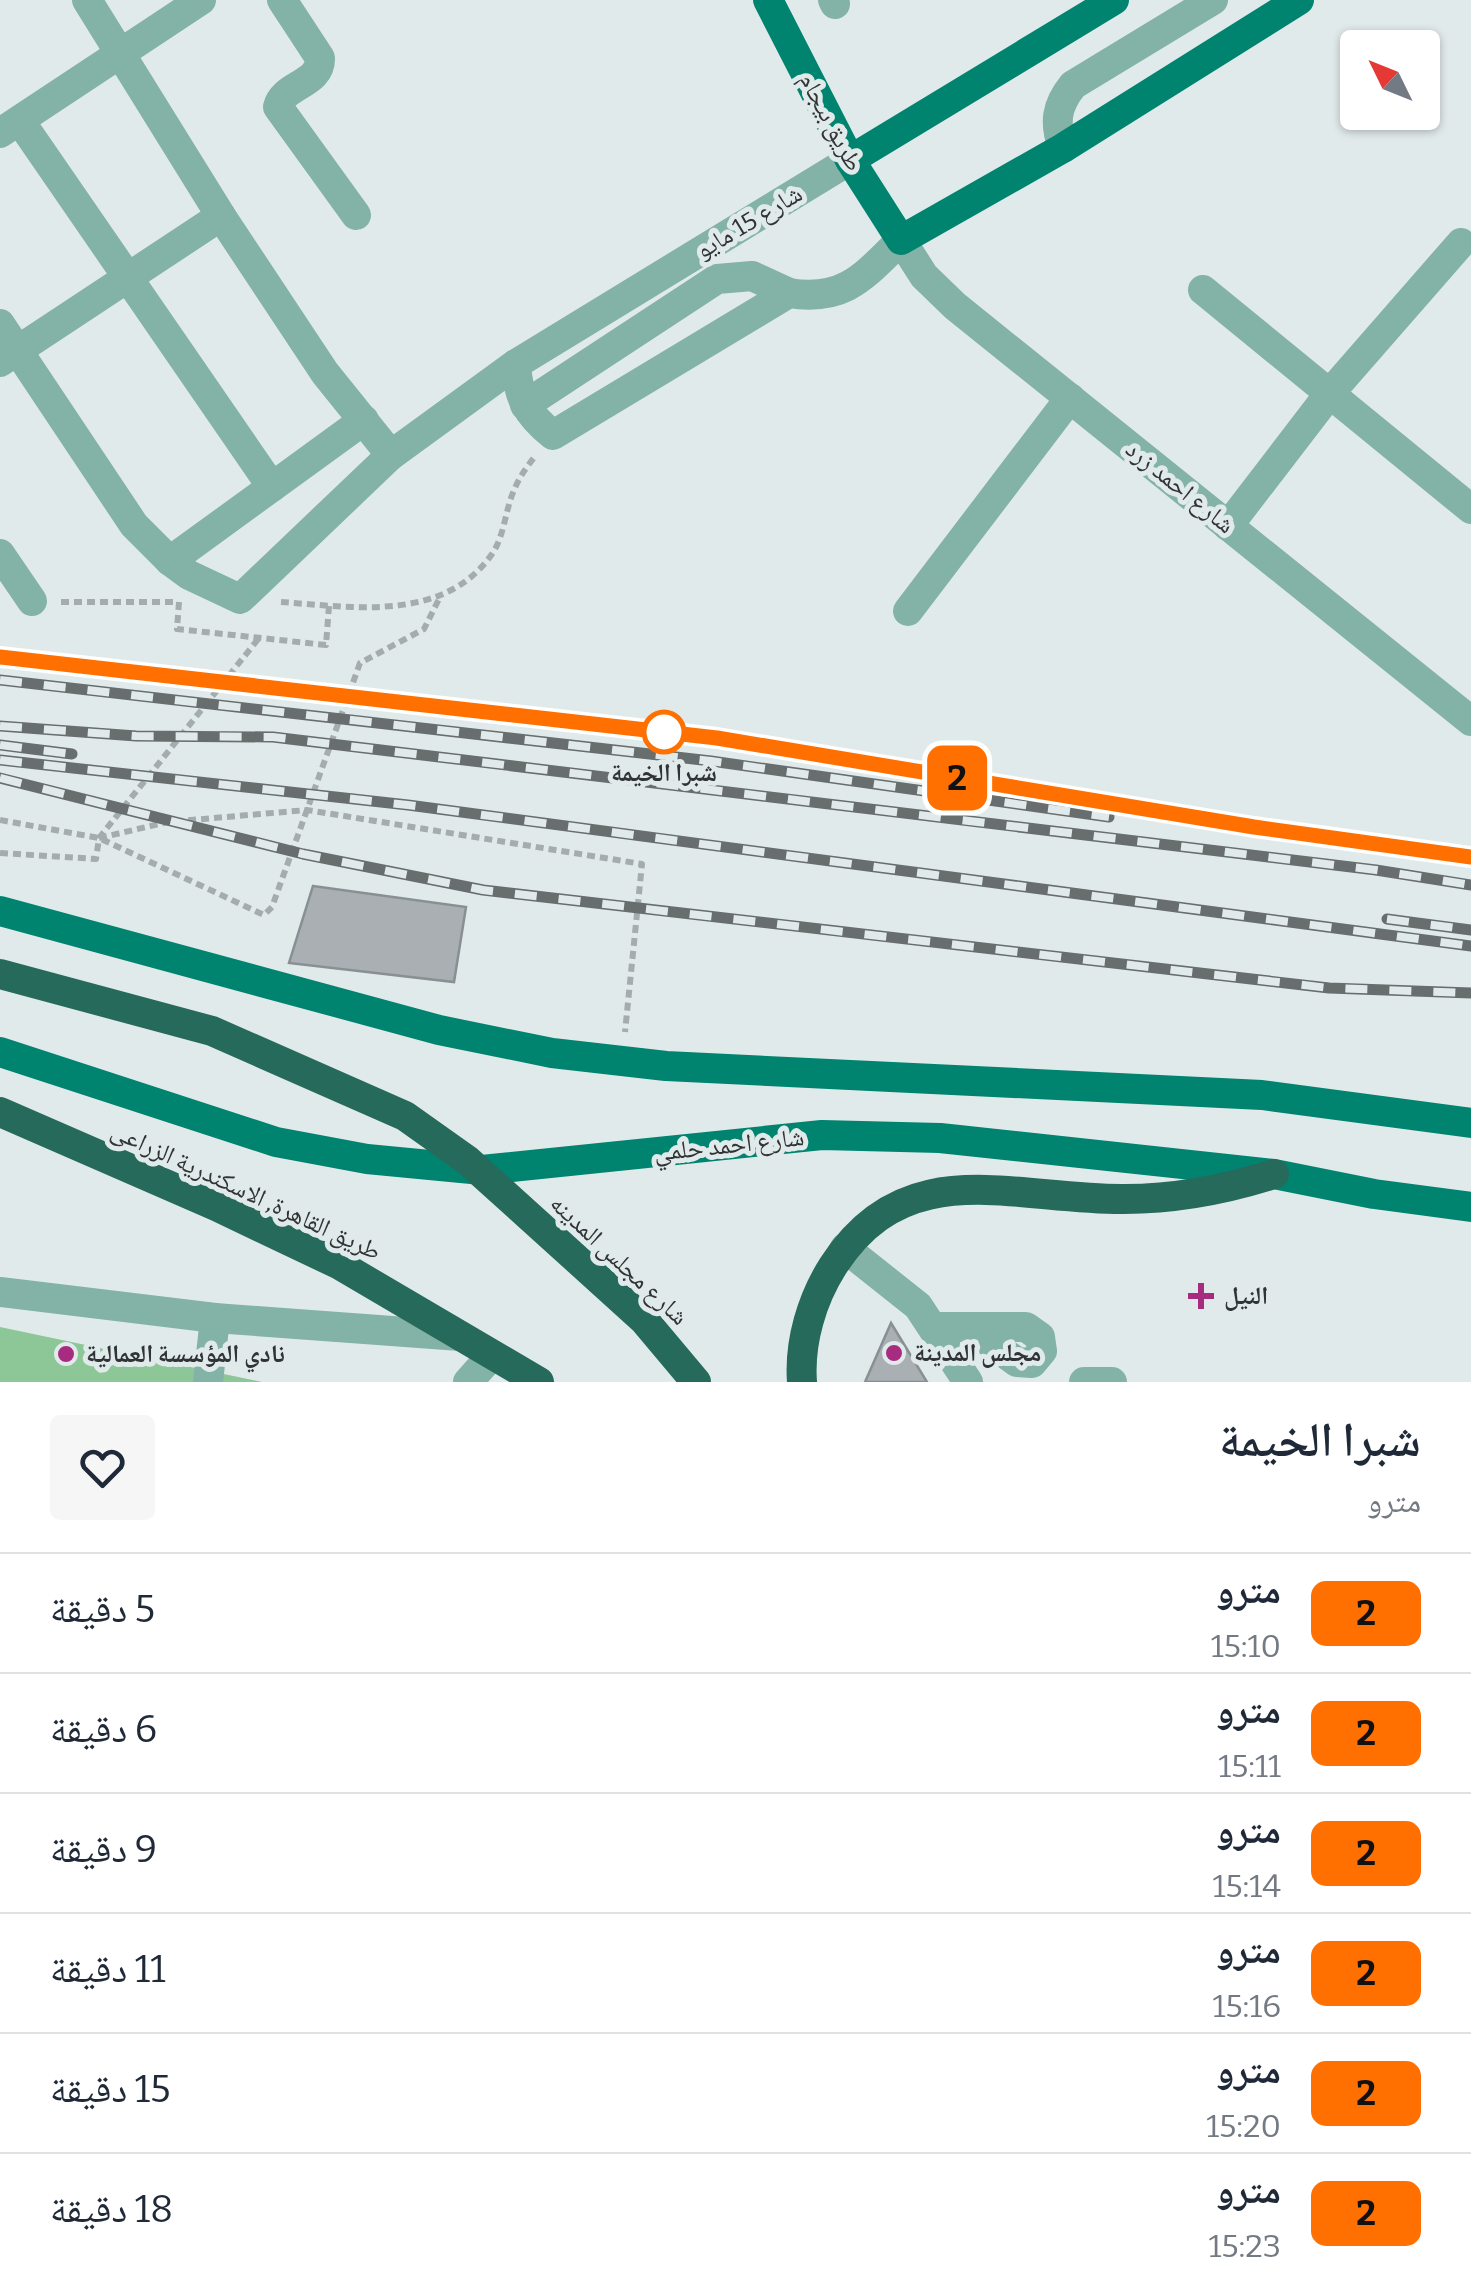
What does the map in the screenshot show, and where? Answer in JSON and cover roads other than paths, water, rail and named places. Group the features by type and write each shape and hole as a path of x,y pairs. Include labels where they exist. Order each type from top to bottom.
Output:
{"highway":[{"name":"شارع مجلس المدينه","path":"0,974 212,1031 370,1098 437,1136 644,1320 696,1382"},
{"name":"طريق القاهرة, الاسكندرية الزراعى","path":"7,1117 216,1206 340,1265 460,1336"},
{"path":"802,1382 806,1327 822,1284 845,1248 876,1218 914,1196 955,1190 1120,1200 1159,1198 1217,1190 1274,1174"},
{"path":"460,1336 539,1382"}],"main road":[{"name":"شارع 15 مايو","path":"850,160 1114,0"},
{"path":"900,240 1063,148 1299,0"},
{"name":"طريق بيجام","path":"774,2 850,160 900,240"},
{"path":"0,912 438,1030 552,1053 666,1066 1262,1096 1471,1123"},
{"name":"شارع احمد حلمي","path":"0,1052 276,1142 367,1159 482,1170 822,1135 940,1138 1274,1174 1374,1194 1471,1207"}],"street":[{"path":"86,0 324,373 391,455"},
{"path":"201,0 10,127 127,278 272,486"},
{"path":"282,0 320,62 316,74 282,97 278,107 356,214"},
{"path":"1063,148 1057,114 1062,98 1073,85 1214,0"},
{"name":"شارع 15 مايو","path":"170,561 202,582 240,599 391,455 516,364 850,160"},
{"path":"9,355 221,216"},
{"path":"525,405 717,279 752,276 789,293 818,295 854,285 900,240"},
{"name":"شارع احمد زرد","path":"900,240 924,276 955,306 1471,721"},
{"path":"1228,526 1330,394 1462,243"},
{"path":"1203,290 1471,509"},
{"path":"516,364 517,389 525,405 537,422 554,435 789,293"},
{"path":"0,324 9,355 128,516 170,561 364,420"},
{"path":"908,611 1070,398"},
{"path":"0,554 32,601"},
{"path":"845,1248 906,1295 934,1327 968,1382"},
{"path":"0,1292 214,1318 460,1336"},
{"path":"208,1382 214,1318"},
{"path":"934,1327 970,1328"},
{"path":"468,1382 492,1354"},
{"path":"1084,1382 1112,1382"}],"railway":[{"path":"0,657 717,738 1254,827 1471,857"},
{"path":"0,680 711,761 1109,817"},
{"path":"0,726 136,736 273,737 1376,870 1471,885"},
{"path":"0,745 72,754"},
{"path":"0,760 408,805 1471,946"},
{"path":"0,778 303,854 483,890 1329,988 1471,993"},
{"path":"1387,919 1471,930"}],"metro line":[{"name":"2","path":"0,657 717,738 1254,827 1471,857"}],"place":[{"name":"شبرا الخيمة","path":"664,732"},
{"name":"النيل","path":"1201,1296"},
{"name":"مجلس المدينة","path":"894,1353"},
{"name":"نادي المؤسسة العمالية","path":"66,1354"}]}
